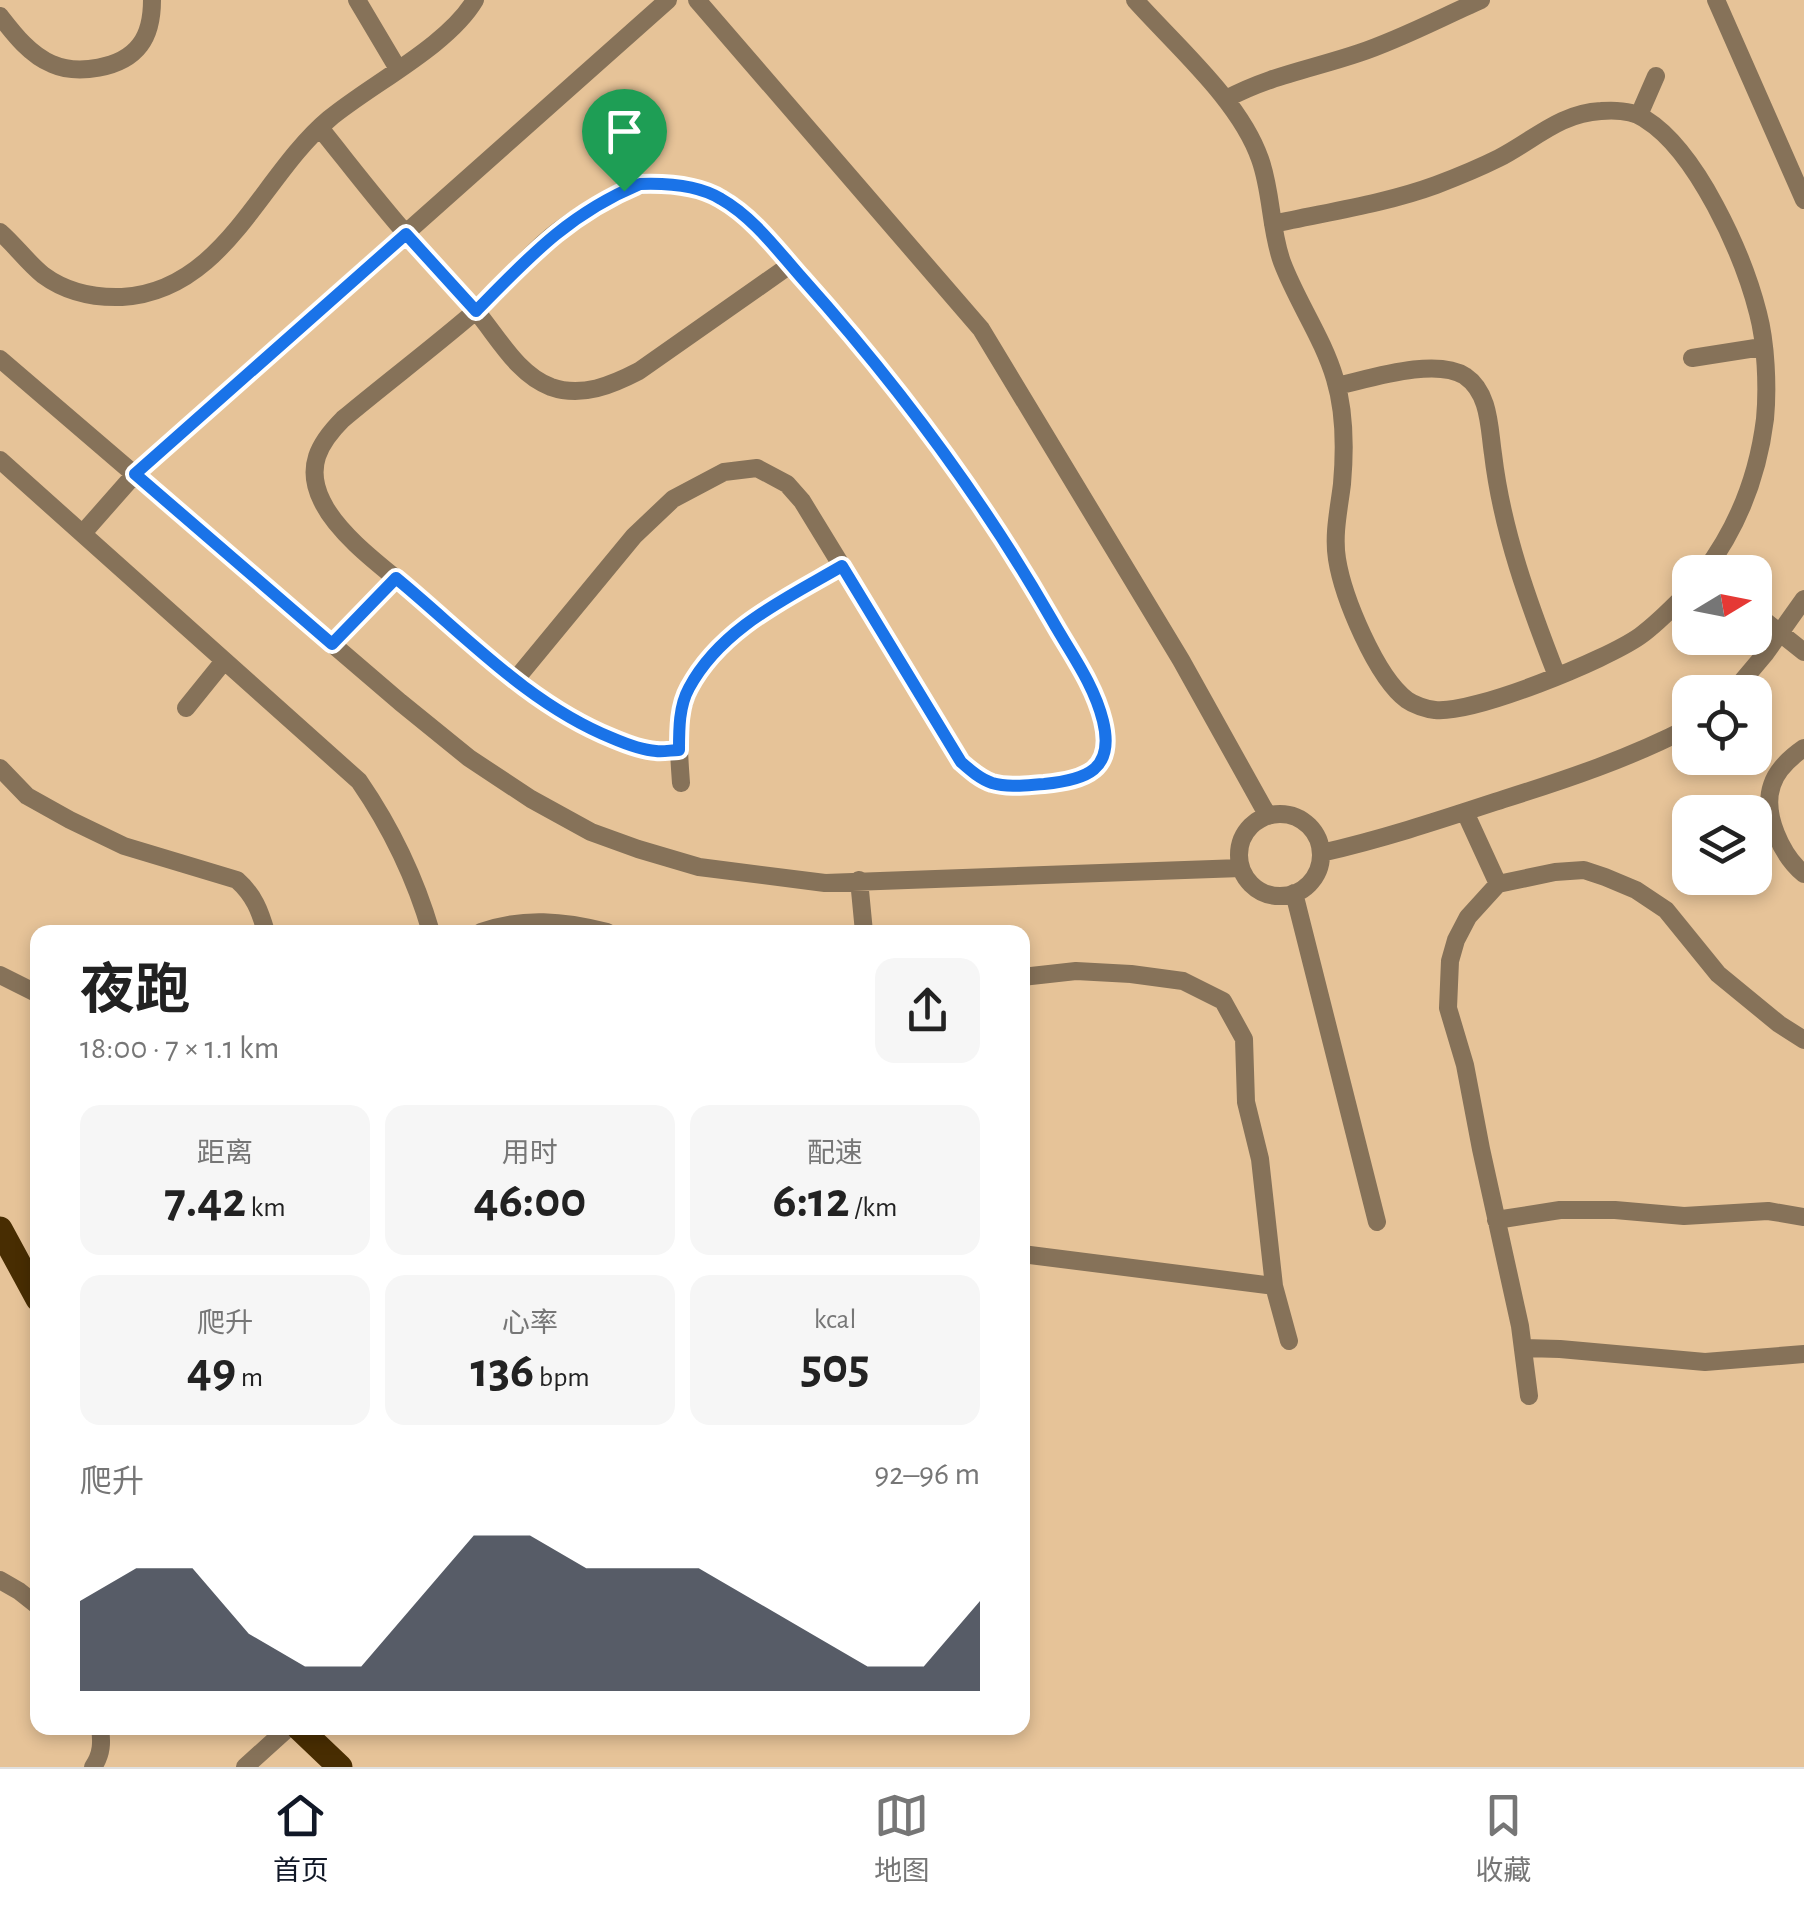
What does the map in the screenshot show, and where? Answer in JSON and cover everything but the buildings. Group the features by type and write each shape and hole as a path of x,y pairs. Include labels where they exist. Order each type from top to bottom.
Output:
{"main road":[{"path":"0,1230 30,1284"},
{"path":"306,1735 340,1767"}],"street":[{"path":"0,16 37,56 70,69 90,69 135,51 149,28 152,0"},
{"path":"357,0 398,69"},
{"path":"0,232 44,275 87,296 153,292 181,280 230,237 320,128 426,50 460,20 475,0"},
{"path":"83,533 135,474 668,0"},
{"path":"697,0 981,329 1182,660 1268,816"},
{"path":"1135,0 1226,98 1250,134 1262,163 1281,258 1337,386 1344,455 1337,557 1344,587 1376,660 1396,688 1407,700 1434,710 1508,694 1614,651 1638,638 1672,608"},
{"path":"1226,98 1256,83 1397,39 1481,0"},
{"path":"1716,0 1804,200"},
{"path":"1639,115 1656,76"},
{"path":"1273,224 1433,186 1501,156 1552,124 1577,114 1602,110 1639,115 1672,140 1701,179 1748,280 1759,317 1766,377 1765,418 1748,494 1715,555"},
{"path":"320,128 522,368 555,388 574,392 597,389 639,371 790,264"},
{"path":"516,680 634,536 673,499 724,472 757,468 787,484 802,502 961,762 987,782 1018,786 1080,779 1102,760 1106,736 1094,693 1032,585 934,436 861,343 744,216 720,197 690,187 640,184 606,200 547,239 476,311 355,409 326,436 316,463 316,482 335,521 372,558 516,680 556,710 598,732 656,751 679,750"},
{"path":"1692,358 1762,347"},
{"path":"0,359 469,758 531,800 591,832 699,867 825,882 1241,868"},
{"path":"1337,386 1428,368 1466,376 1481,394 1488,414 1503,516 1529,604 1557,676"},
{"path":"0,460 359,781 398,844 429,925"},
{"path":"681,783 679,729 688,690 704,665 754,618 842,566"},
{"path":"332,644 396,578"},
{"path":"1747,675 1804,599"},
{"path":"1772,627 1804,652"},
{"path":"186,708 224,661"},
{"path":"1320,853 1380,840 1584,774 1672,737"},
{"path":"1804,748 1779,771 1770,796 1777,838 1804,874"},
{"path":"0,768 27,796 124,846 237,880 258,906 264,925"},
{"path":"1465,812 1498,884"},
{"path":"1286,814 1310,828 1320,853 1314,878 1294,894 1281,896 1256,889 1247,880 1239,854 1242,840 1259,819 1286,814"},
{"path":"1529,1396 1520,1326 1465,1065 1448,1008 1448,980 1456,940 1468,917 1498,884 1584,870 1636,890 1666,910 1718,974 1804,1040"},
{"path":"860,880 863,925"},
{"path":"1294,894 1377,1222"},
{"path":"511,925 528,921 578,925"},
{"path":"1030,975 1131,974 1182,982 1223,1001 1244,1039 1246,1102 1260,1159 1274,1286 1289,1341"},
{"path":"0,975 30,990"},
{"path":"1496,1220 1560,1210 1684,1216 1768,1211 1804,1217"},
{"path":"1030,1255 1274,1286"},
{"path":"1523,1348 1705,1362 1804,1354"},
{"path":"0,1580 30,1600"},
{"path":"93,1767 99,1759 101,1735"},
{"path":"245,1767 280,1735"}],"route":[{"path":"640,184 655,184 690,187 720,197 780,253 861,343 966,482 1032,585 1094,693 1103,720 1106,750 1094,770 1080,779 1018,786 987,782 961,762 842,566 754,618 726,641 688,690 679,729 679,750 656,751 598,732 556,710 490,660 396,578 332,644 135,474 406,234 476,311 547,239 624,191 640,184"}]}
